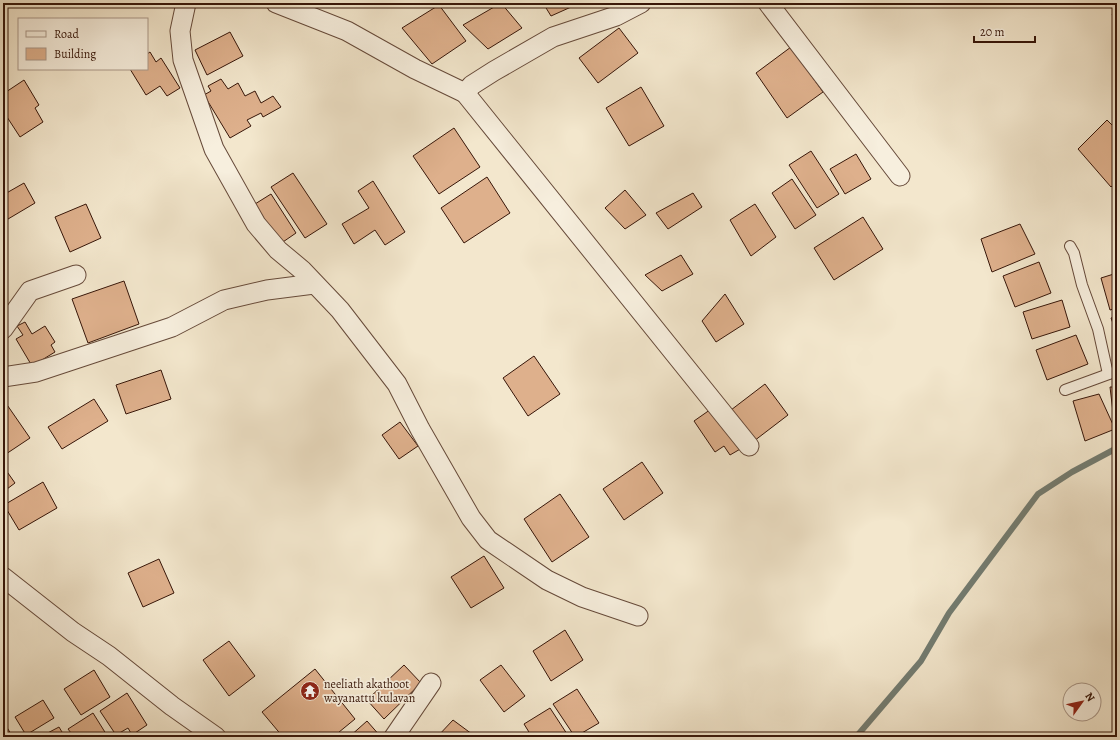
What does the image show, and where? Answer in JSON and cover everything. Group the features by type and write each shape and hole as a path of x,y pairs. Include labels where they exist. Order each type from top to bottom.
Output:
{"street":[{"path":"186,3 180,31 183,60 214,149 256,224 278,250 302,270 340,310 397,384 420,429 471,518 488,540 547,580 582,597 638,616"},
{"path":"276,3 347,31 415,69 465,93 749,446"},
{"path":"465,93 472,85 553,37 616,16 641,3"},
{"path":"768,3 900,176"},
{"path":"3,329 30,291 76,275"},
{"path":"4,371 36,372 172,327 224,300 267,290 314,284"},
{"path":"3,577 66,627 109,656 172,706 216,737"},
{"path":"394,737 431,683"}],"lane":[{"path":"1065,390 1113,372 1082,285 1074,253 1070,246"}],"building":[{"path":"501,3 522,28 488,49 463,25"},
{"path":"543,3 580,3 551,16"},
{"path":"439,5 466,41 432,64 402,28"},
{"path":"1117,11 1117,22 1112,14"},
{"path":"619,28 638,53 598,83 579,58"},
{"path":"230,32 243,56 207,75 195,50"},
{"path":"791,47 823,92 787,118 756,73"},
{"path":"150,52 156,62 161,58 180,88 167,96 160,86 146,95 131,70 148,70 148,53"},
{"path":"221,79 228,89 238,83 245,96 255,91 261,103 273,96 281,107 263,117 261,113 247,120 251,126 230,138 204,95 211,91 208,86"},
{"path":"24,80 39,105 35,108 43,122 20,137 7,117 3,119 3,94"},
{"path":"641,87 664,126 629,146 606,108"},
{"path":"1107,120 1117,130 1117,181 1111,187 1078,149"},
{"path":"454,128 480,167 439,194 413,156"},
{"path":"811,151 839,194 817,208 789,165"},
{"path":"856,154 871,179 845,194 830,169"},
{"path":"293,173 327,224 305,238 271,187"},
{"path":"487,177 510,213 464,243 441,208"},
{"path":"792,179 816,215 795,229 772,193"},
{"path":"373,181 405,232 385,245 375,230 354,244 342,224 369,208 358,191"},
{"path":"24,183 35,203 3,222 3,195"},
{"path":"625,190 646,215 625,229 605,208"},
{"path":"693,193 702,207 668,229 656,213"},
{"path":"271,194 296,233 280,244 255,204"},
{"path":"86,204 101,238 70,252 55,217"},
{"path":"755,204 776,237 751,256 730,220"},
{"path":"863,217 883,249 834,280 814,248"},
{"path":"1020,224 1035,254 992,272 981,239"},
{"path":"681,255 693,274 662,291 645,275"},
{"path":"1039,262 1051,293 1015,307 1003,276"},
{"path":"1117,273 1117,308 1110,310 1101,278"},
{"path":"124,281 139,324 88,343 72,299"},
{"path":"725,294 744,324 716,342 702,321"},
{"path":"1062,300 1070,327 1032,339 1023,312"},
{"path":"1117,316 1117,334 1111,318"},
{"path":"25,322 32,334 45,326 55,342 51,345 55,352 32,366 16,339 23,335 17,326"},
{"path":"1076,335 1088,364 1047,380 1036,350"},
{"path":"534,356 560,394 528,416 503,378"},
{"path":"161,370 171,399 126,414 116,385"},
{"path":"765,384 788,415 754,441 731,410"},
{"path":"1110,387 1117,387 1117,428 1115,429"},
{"path":"1099,394 1115,429 1085,441 1073,401"},
{"path":"3,399 30,438 6,454 3,449"},
{"path":"94,399 108,421 62,449 48,427"},
{"path":"714,407 742,448 730,455 724,446 715,452 694,421"},
{"path":"400,422 418,446 399,459 382,435"},
{"path":"642,462 663,493 624,520 603,489"},
{"path":"3,466 15,483 3,492"},
{"path":"43,482 57,508 19,530 4,505"},
{"path":"560,494 589,537 552,562 524,519"},
{"path":"484,556 504,588 471,608 451,577"},
{"path":"159,559 174,593 143,607 128,573"},
{"path":"565,630 583,660 551,681 533,651"},
{"path":"229,641 255,676 229,696 203,660"},
{"path":"404,665 421,683 384,719 367,700"},
{"path":"501,665 525,696 504,712 480,680"},
{"name":"neeliath akathoot wayanattu kulavan","path":"315,669 355,719 333,737 283,737 262,712"},
{"path":"94,670 110,697 81,715 64,689"},
{"path":"577,689 599,723 575,737 553,704"},
{"path":"127,693 147,725 132,735 128,728 116,735 100,711"},
{"path":"43,700 54,718 26,735 15,717"},
{"path":"550,708 569,737 532,737 524,724"},
{"path":"93,713 108,737 74,737 68,729"},
{"path":"453,720 476,737 437,737"},
{"path":"3,721 11,734 6,737 3,737"},
{"path":"367,721 381,737 349,737"},
{"path":"59,727 65,737 40,737"}],"waterway":[{"path":"856,737 921,661 949,613 1038,494 1072,472 1117,448"}],"place":[{"name":"neeliath akathoot wayanattu kulavan","path":"310,691"}]}
